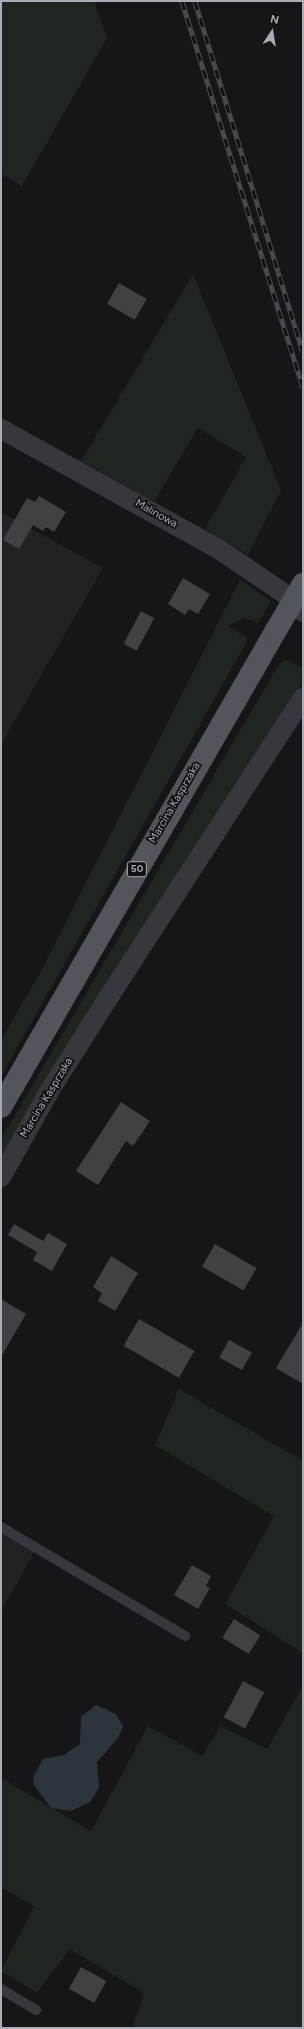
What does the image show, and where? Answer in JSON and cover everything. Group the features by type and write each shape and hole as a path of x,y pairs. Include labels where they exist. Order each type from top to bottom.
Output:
{"main road":[{"name":"Marcina Kasprzaka","path":"1,1107 303,584"}],"street":[{"name":"Malinowa","path":"1,429 220,550 291,598 303,612"},
{"name":"Marcina Kasprzaka","path":"1,1177 50,1090 303,698"}],"lane":[{"path":"1,1527 185,1636"},
{"path":"1,1989 36,2010"}],"shaded area":[{"path":"1,1 94,1 107,38 22,186 1,174"},
{"path":"193,274 281,490 248,555 205,529 246,457 198,428 154,502 81,461"},
{"path":"1,512 103,568 1,745"},
{"path":"240,580 271,601 258,623 244,618 228,626 247,638 245,645 1,1076 1,1040 39,975"},
{"path":"285,659 303,669 301,685 1,1159 1,1139 276,669"},
{"path":"179,1389 303,1461 303,1653 225,1604 274,1516 155,1445"},
{"path":"1,1524 37,1547 1,1612"},
{"path":"303,1686 303,2028 132,2028 144,1993 70,1949 37,1993 1,1971 34,1906 1,1887 1,1778 91,1831 148,1726 202,1756 220,1726 267,1749"},
{"path":"96,1705 116,1714 123,1726 118,1738 97,1762 99,1788 90,1802 71,1811 51,1808 34,1785 33,1777 43,1759 64,1755 80,1744 81,1717"}],"building":[{"path":"119,283 147,299 135,320 107,304"},
{"path":"39,496 66,512 54,532 46,527 43,531 33,525 19,549 3,540 27,498 35,502"},
{"path":"183,578 210,594 198,614 189,609 185,615 168,604"},
{"path":"141,611 154,618 137,651 124,644"},
{"path":"121,1102 150,1121 133,1146 126,1141 98,1185 76,1171"},
{"path":"14,1224 43,1241 48,1233 67,1244 52,1271 33,1260 37,1252 8,1235"},
{"path":"215,1244 257,1268 244,1291 202,1267"},
{"path":"111,1256 138,1273 115,1311 98,1301 102,1293 93,1287"},
{"path":"1,1299 26,1314 1,1357"},
{"path":"139,1319 194,1351 179,1378 124,1346"},
{"path":"303,1323 303,1384 276,1368"},
{"path":"229,1340 252,1353 242,1370 219,1357"},
{"path":"192,1565 211,1576 206,1586 210,1588 198,1609 174,1595"},
{"path":"234,1619 260,1635 249,1654 222,1638"},
{"path":"243,1681 264,1692 245,1728 224,1717"},
{"path":"81,1967 106,1981 94,2003 69,1989"}],"railway":[{"path":"182,1 303,388"},
{"path":"195,1 303,351"}]}
